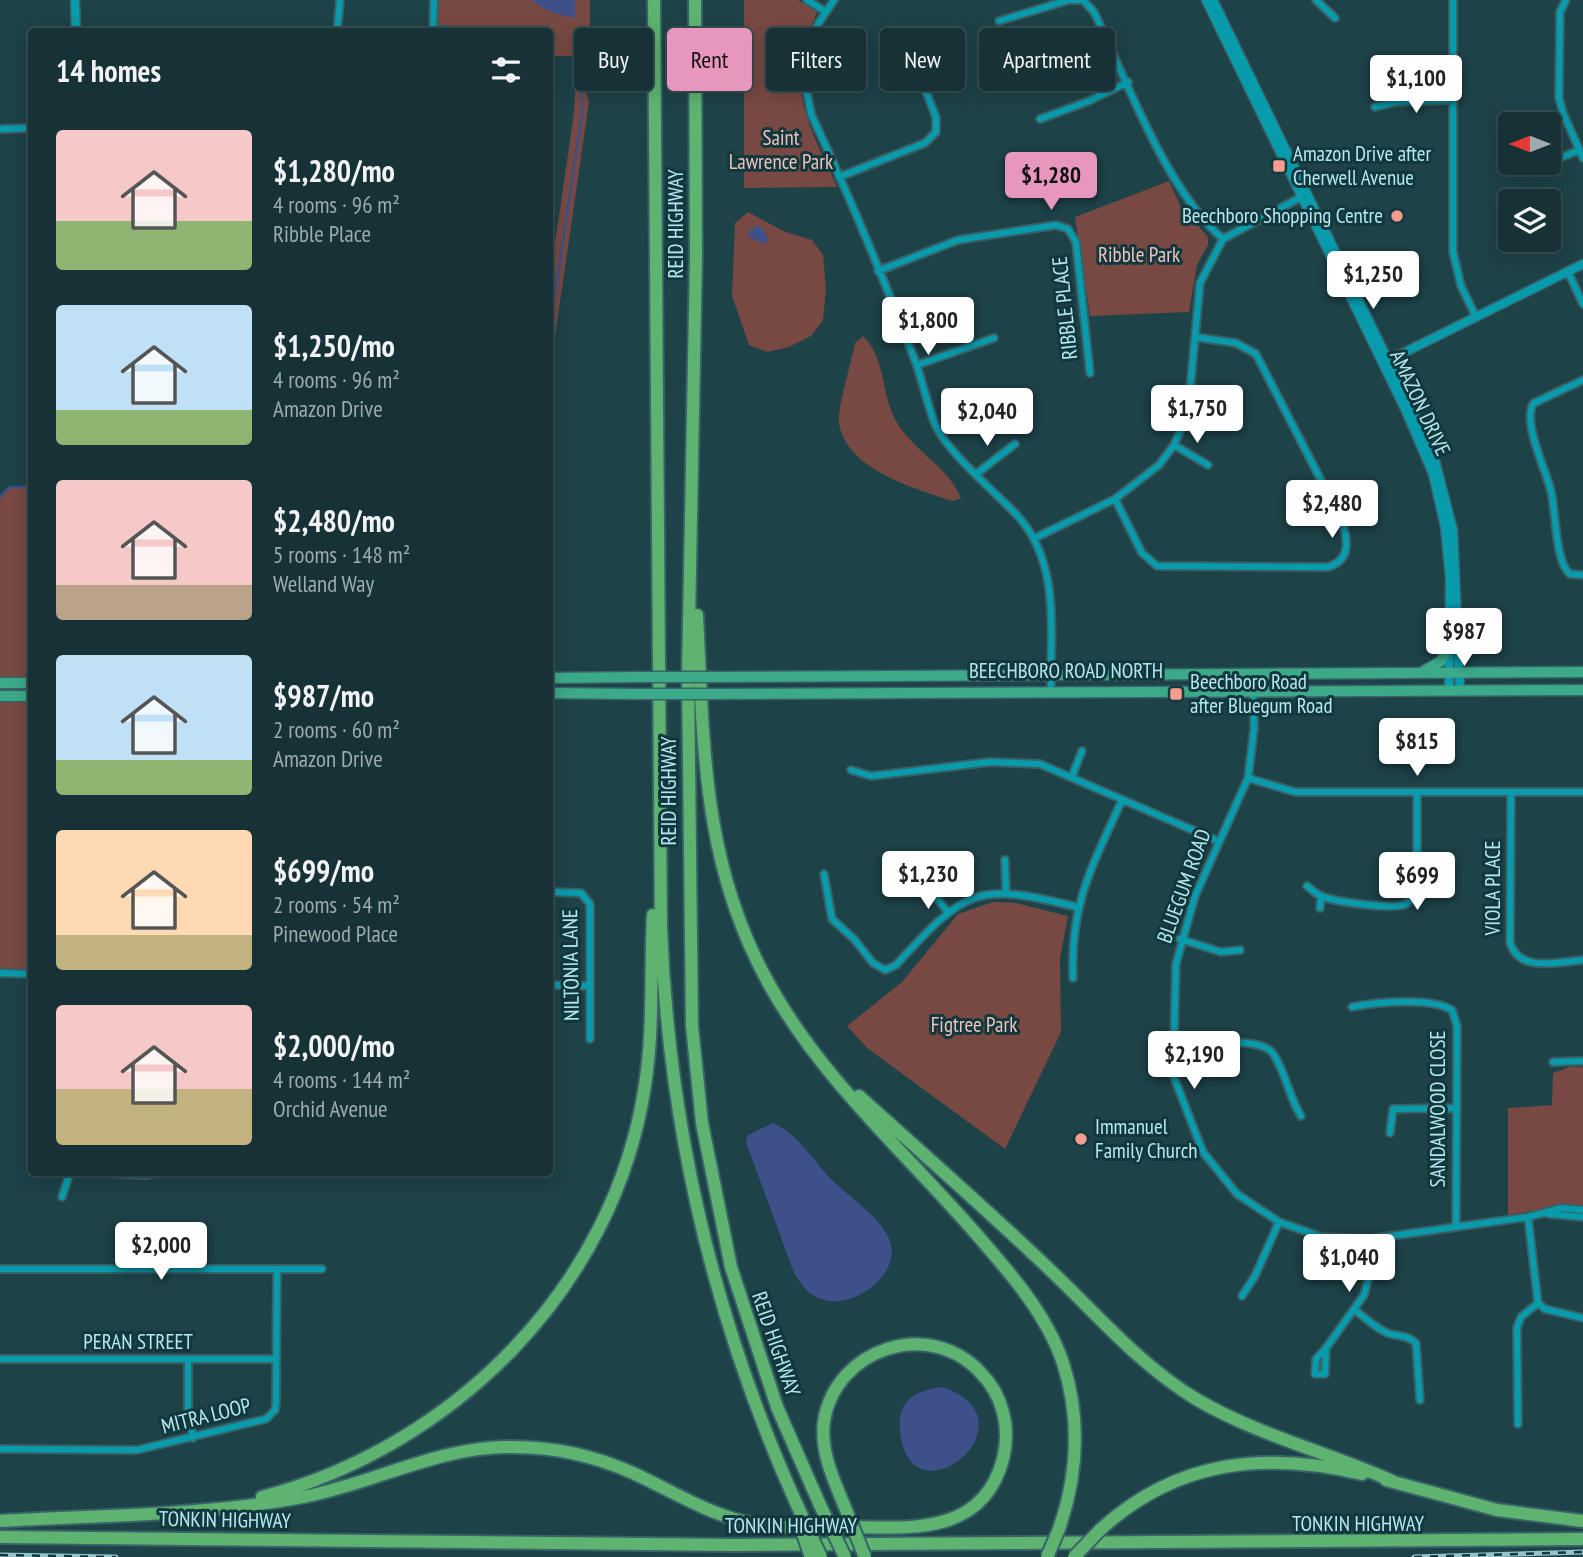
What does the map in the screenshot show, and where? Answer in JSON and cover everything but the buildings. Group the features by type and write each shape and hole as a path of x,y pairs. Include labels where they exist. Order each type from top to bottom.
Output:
{"highway":[{"name":"REID HIGHWAY","path":"654,0 663,978 679,1127 699,1224 721,1308 794,1505"},
{"name":"REID HIGHWAY","path":"695,0 694,345 688,689 690,977 696,1075 714,1196 744,1314 776,1406 845,1557"},
{"path":"694,345 692,431 696,597 707,794 715,843 729,896 769,985 800,1032 857,1104 909,1157 992,1252 1037,1310 1051,1335 1062,1362 1075,1418 1074,1475 1059,1529 1047,1557"},
{"path":"193,1509 255,1499 316,1480 374,1455 429,1423 502,1362 544,1314 580,1262 621,1176 646,1084 660,763"},
{"path":"828,1067 1044,1264 1151,1368 1173,1384 1244,1423 1345,1460 1392,1482"},
{"path":"0,1521 249,1506 305,1497 452,1453 479,1448 532,1447 572,1453 611,1464 715,1512 746,1522 778,1527 934,1525 971,1508 990,1488 1002,1464 1006,1437 1003,1410 983,1374 962,1356 923,1344 883,1349 849,1372 833,1395 823,1434 827,1461 844,1504 865,1557"},
{"path":"1074,1557 1101,1529 1127,1508 1166,1485 1229,1465 1296,1461 1392,1482 1497,1510 1583,1521"},
{"path":"794,1505 811,1557"},
{"path":"794,1505 821,1557"},
{"name":"TONKIN HIGHWAY","path":"0,1537 720,1545 1583,1539"}],"main road":[{"path":"1417,674 1441,661 1450,646"},
{"name":"BEECHBORO ROAD NORTH","path":"553,678 1583,673"},
{"path":"0,683 28,683"},
{"name":"BEECHBORO ROAD NORTH","path":"553,694 1253,689 1583,690"},
{"path":"0,696 28,696"}],"street":[{"path":"75,0 76,28"},
{"path":"337,28 340,0"},
{"path":"433,0 433,28"},
{"path":"807,0 826,12"},
{"path":"834,0 818,24 803,70 811,114 916,365 936,426 1035,538 1048,579 1051,691"},
{"path":"999,21 1069,0 1082,0 1094,12 1175,182 1211,229 1223,239"},
{"name":"AMAZON DRIVE","path":"1206,0 1305,195"},
{"name":"AMAZON DRIVE","path":"1213,0 1305,195 1433,453 1447,501 1455,547 1454,690"},
{"path":"1316,0 1335,18"},
{"path":"1453,0 1453,252 1461,286 1476,317"},
{"path":"1566,0 1560,12 1559,98 1583,158"},
{"path":"1040,118 1089,101 1128,82"},
{"path":"839,177 925,143 936,132 936,117 926,91"},
{"path":"1375,107 1396,102 1453,100"},
{"path":"0,129 28,128"},
{"path":"1561,158 1579,150"},
{"path":"1035,538 1115,499 1158,465 1174,445 1188,412 1200,283 1223,239 1305,195"},
{"name":"RIBBLE PLACE","path":"877,271 972,236 1056,225 1068,229 1076,242 1090,373"},
{"path":"1386,361 1583,264"},
{"path":"1568,272 1583,304"},
{"path":"1115,499 1142,552 1157,566 1328,567 1338,564 1345,557 1347,547 1342,521 1256,354 1236,343 1195,337"},
{"path":"916,365 994,338"},
{"name":"AMAZON DRIVE","path":"1386,361 1424,448 1440,499 1449,570 1450,646 1454,673"},
{"path":"1583,380 1534,403 1529,416 1551,492 1562,563 1570,574 1583,575"},
{"path":"976,474 1015,444"},
{"path":"1174,445 1208,465"},
{"name":"BLUEGUM ROAD","path":"1253,675 1254,729 1248,778 1218,841 1180,939 1175,975 1173,1075 1203,1152 1237,1194 1279,1222 1322,1237 1369,1239 1547,1214 1562,1208 1583,1210"},
{"path":"1072,776 1082,751"},
{"path":"851,770 871,776 1018,762 1040,764 1218,841"},
{"path":"1248,778 1295,792 1583,792"},
{"path":"1307,886 1321,896 1391,906 1406,904 1417,891 1418,792"},
{"name":"VIOLA PLACE","path":"1510,792 1510,942 1513,954 1520,961 1534,963 1583,960"},
{"path":"1073,978 1072,944 1077,907 1122,800"},
{"path":"1005,860 1006,892"},
{"path":"824,874 832,919 873,963 885,970 896,965 947,911 979,895 1006,892 1077,907"},
{"path":"924,874 932,891 947,911"},
{"name":"NILTONIA LANE","path":"553,892 581,893 587,899 591,912 590,1039"},
{"path":"1320,908 1321,896"},
{"path":"1180,939 1221,952 1240,950"},
{"path":"0,973 28,974"},
{"path":"553,985 590,986"},
{"name":"SANDALWOOD CLOSE","path":"1352,1007 1370,1003 1441,1003 1452,1010 1457,1026 1456,1226"},
{"path":"1174,1049 1249,1043 1264,1045 1274,1054 1301,1116"},
{"path":"1553,1062 1583,1061"},
{"path":"1390,1133 1393,1109 1455,1108"},
{"path":"62,1197 69,1176"},
{"name":"BLUEGUM ROAD","path":"1547,1214 1583,1217"},
{"path":"1528,1217 1538,1303 1545,1308 1583,1318"},
{"path":"1242,1296 1255,1276 1279,1222"},
{"path":"1326,1348 1356,1311 1369,1276 1369,1239"},
{"path":"0,1269 322,1269"},
{"name":"MITRA LOOP","path":"0,1449 137,1450 258,1423 271,1415 276,1403 277,1269"},
{"path":"1518,1424 1517,1328 1521,1317 1538,1303"},
{"path":"1356,1311 1382,1330 1391,1334 1406,1334 1416,1343 1420,1400"},
{"name":"PERAN STREET","path":"0,1359 276,1359"},
{"path":"188,1359 188,1410 193,1438"}],"green space":[{"path":"434,0 590,0 590,28 574,28 574,56 553,56 553,28 433,28"},
{"name":"Saint Lawrence Park","path":"744,0 798,0 817,12 811,28 766,28 766,91 801,91 814,135 837,187 744,188 744,91 752,91 752,28 744,28"},
{"path":"575,91 586,91 589,102 553,350 553,256"},
{"name":"Ribble Park","path":"1169,181 1180,205 1208,237 1208,245 1197,265 1189,312 1090,316 1075,217"},
{"path":"748,212 783,231 812,240 823,255 826,289 823,320 811,336 789,347 767,352 749,345 732,296 735,223"},
{"path":"863,336 880,365 896,421 911,441 948,477 961,498 953,501 885,475 868,465 844,439 839,423 840,407 855,343"},
{"path":"10,487 28,487 28,683 0,683 0,497"},
{"path":"0,696 28,696 28,974 0,973"},
{"name":"Figtree Park","path":"993,902 1016,903 1068,916 1060,958 1061,1032 1005,1149 867,1048 847,1026 902,982 958,914"},
{"path":"1569,1067 1583,1067 1583,1206 1566,1205 1508,1215 1508,1108 1552,1105 1553,1073"}],"water":[{"path":"531,0 575,0 575,18 550,12"},
{"path":"759,225 768,238 766,244 748,237 750,230"},
{"path":"773,1123 797,1140 831,1179 886,1232 892,1254 889,1266 872,1287 860,1295 847,1300 821,1299 809,1292 794,1273 746,1142 748,1135"},
{"path":"942,1387 968,1401 978,1420 976,1439 964,1455 948,1467 929,1471 913,1463 902,1442 900,1419 902,1410 912,1397"}],"waterway":[{"path":"553,309 582,113 581,91"},
{"path":"0,497 10,487 28,487"}],"railway":[{"path":"1414,1557 1583,1552"},
{"path":"0,1555 116,1557"}],"place":[{"name":"Amazon Drive after Cherwell Avenue","path":"1279,166"},
{"name":"Beechboro Shopping Centre","path":"1397,216"},
{"name":"Beechboro Road after Bluegum Road","path":"1176,694"},
{"name":"Immanuel Family Church","path":"1081,1139"}]}
